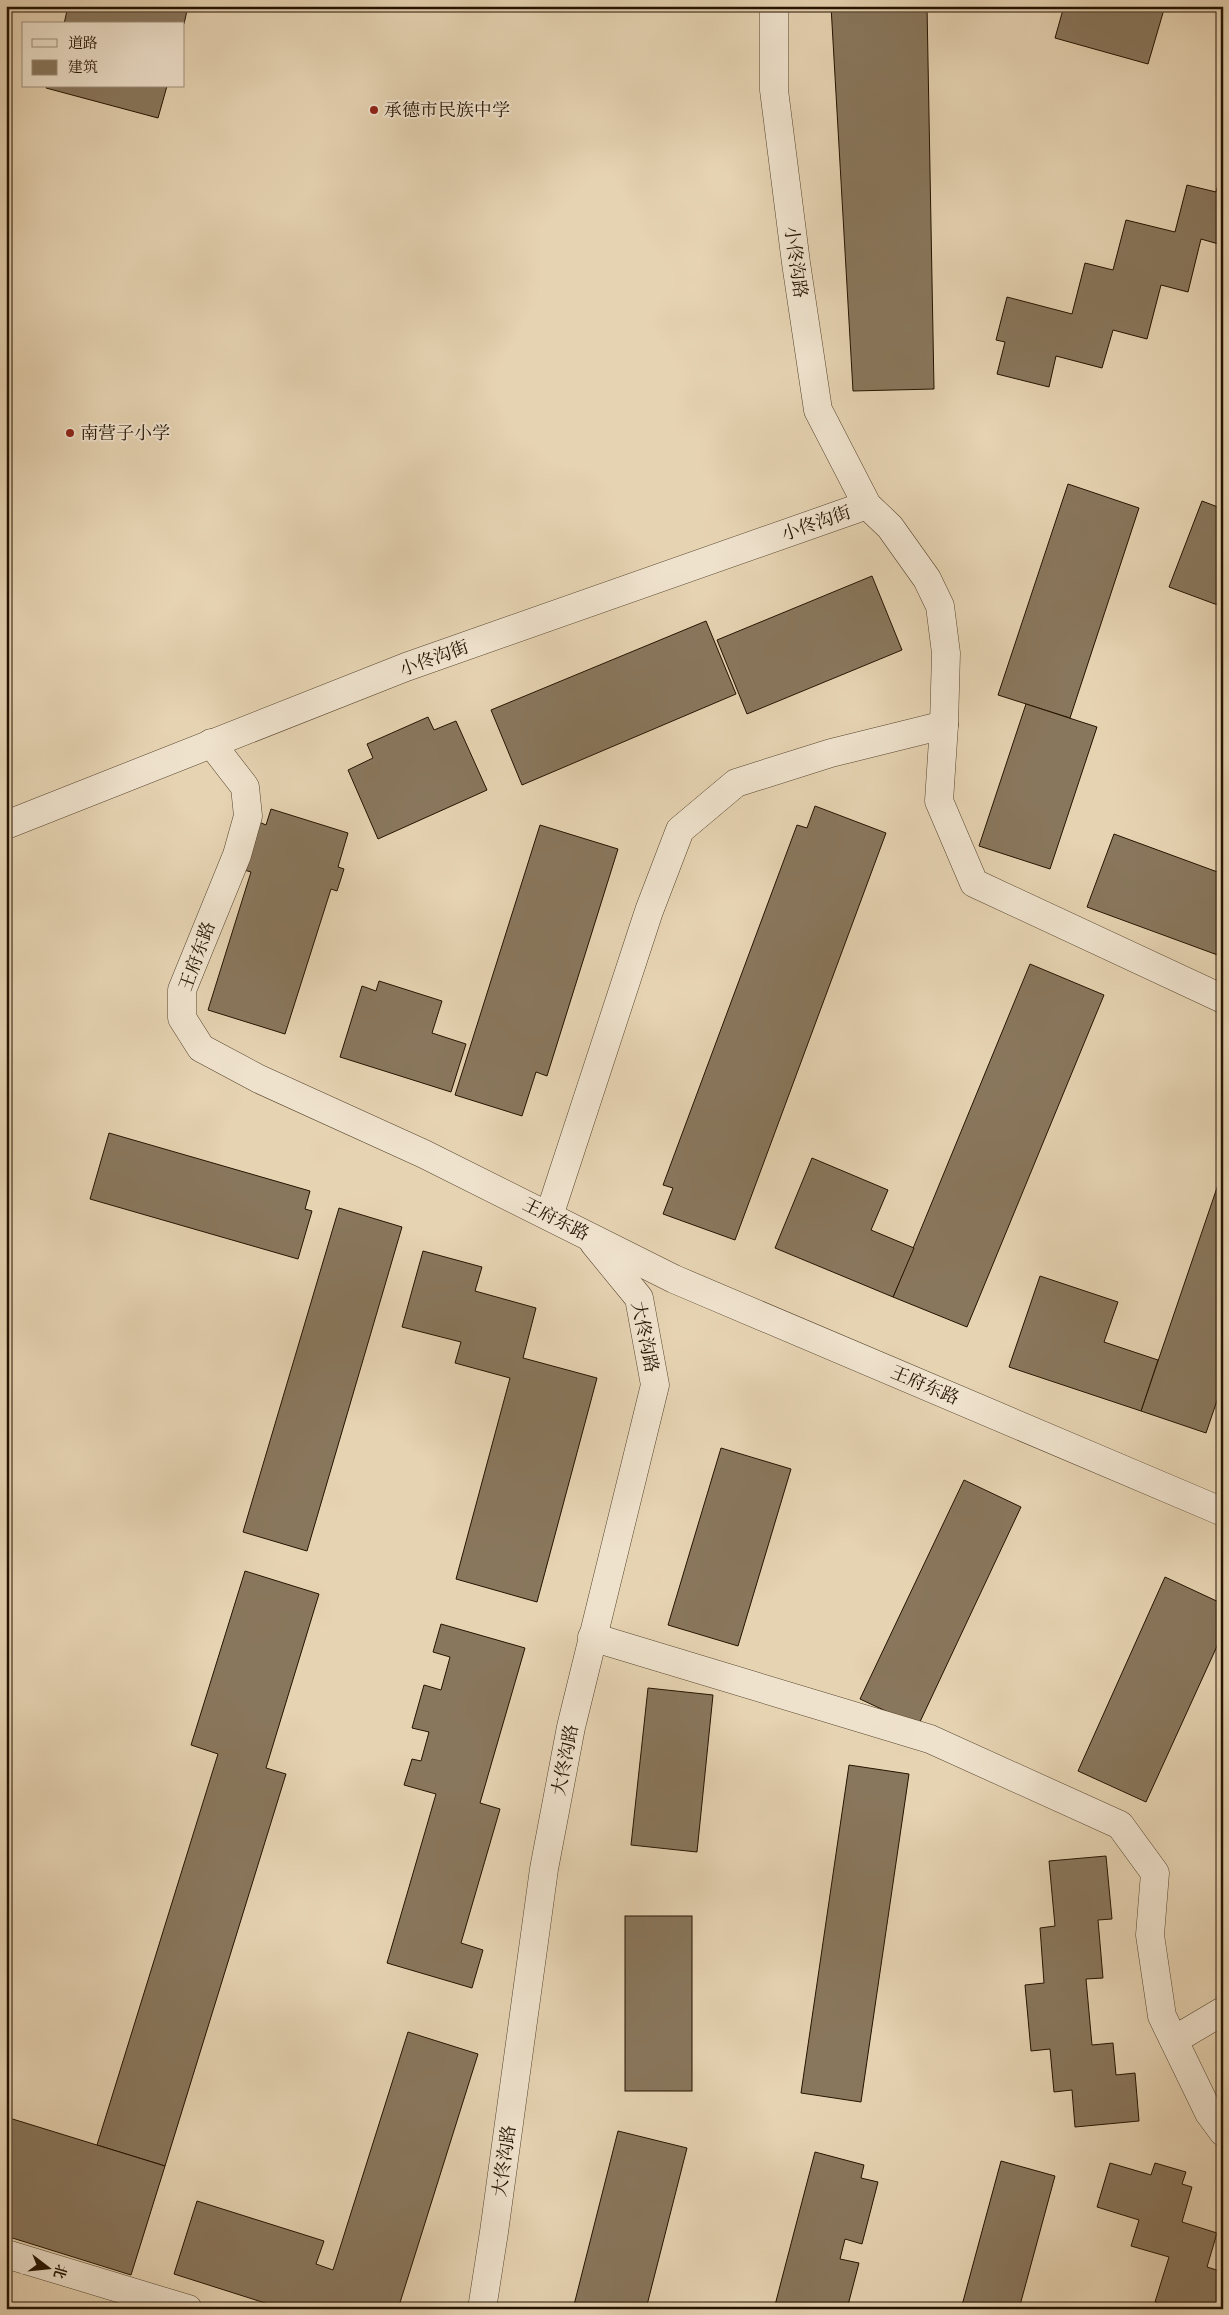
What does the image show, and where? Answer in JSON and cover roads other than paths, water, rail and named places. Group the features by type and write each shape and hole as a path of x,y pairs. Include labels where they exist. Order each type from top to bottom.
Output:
{"street":[{"name":"小佟沟路","path":"774,6 774,90 796,263 818,410 867,505 890,527 927,579 940,606 946,653 944,725 938,801 974,883 1223,999"},
{"name":"小佟沟街","path":"6,825 406,667 867,505"},
{"path":"549,1216 648,911 680,830 736,782 831,753 944,725"},
{"name":"王府东路","path":"211,743 245,787 248,816 237,855 182,990 182,1018 200,1048 258,1079 424,1154 674,1279 1223,1512"},
{"name":"大佟沟路","path":"482,2309 544,1869 571,1727 655,1385 639,1298 589,1236"},
{"path":"592,1637 930,1739 1120,1825 1155,1873 1150,1935 1162,2016 1209,2113 1223,2132"},
{"path":"1174,2040 1223,2011"},
{"path":"6,2254 188,2309"}],"place":[{"name":"承德市民族中学","path":"374,110"},
{"name":"南营子小学","path":"70,433"}]}
